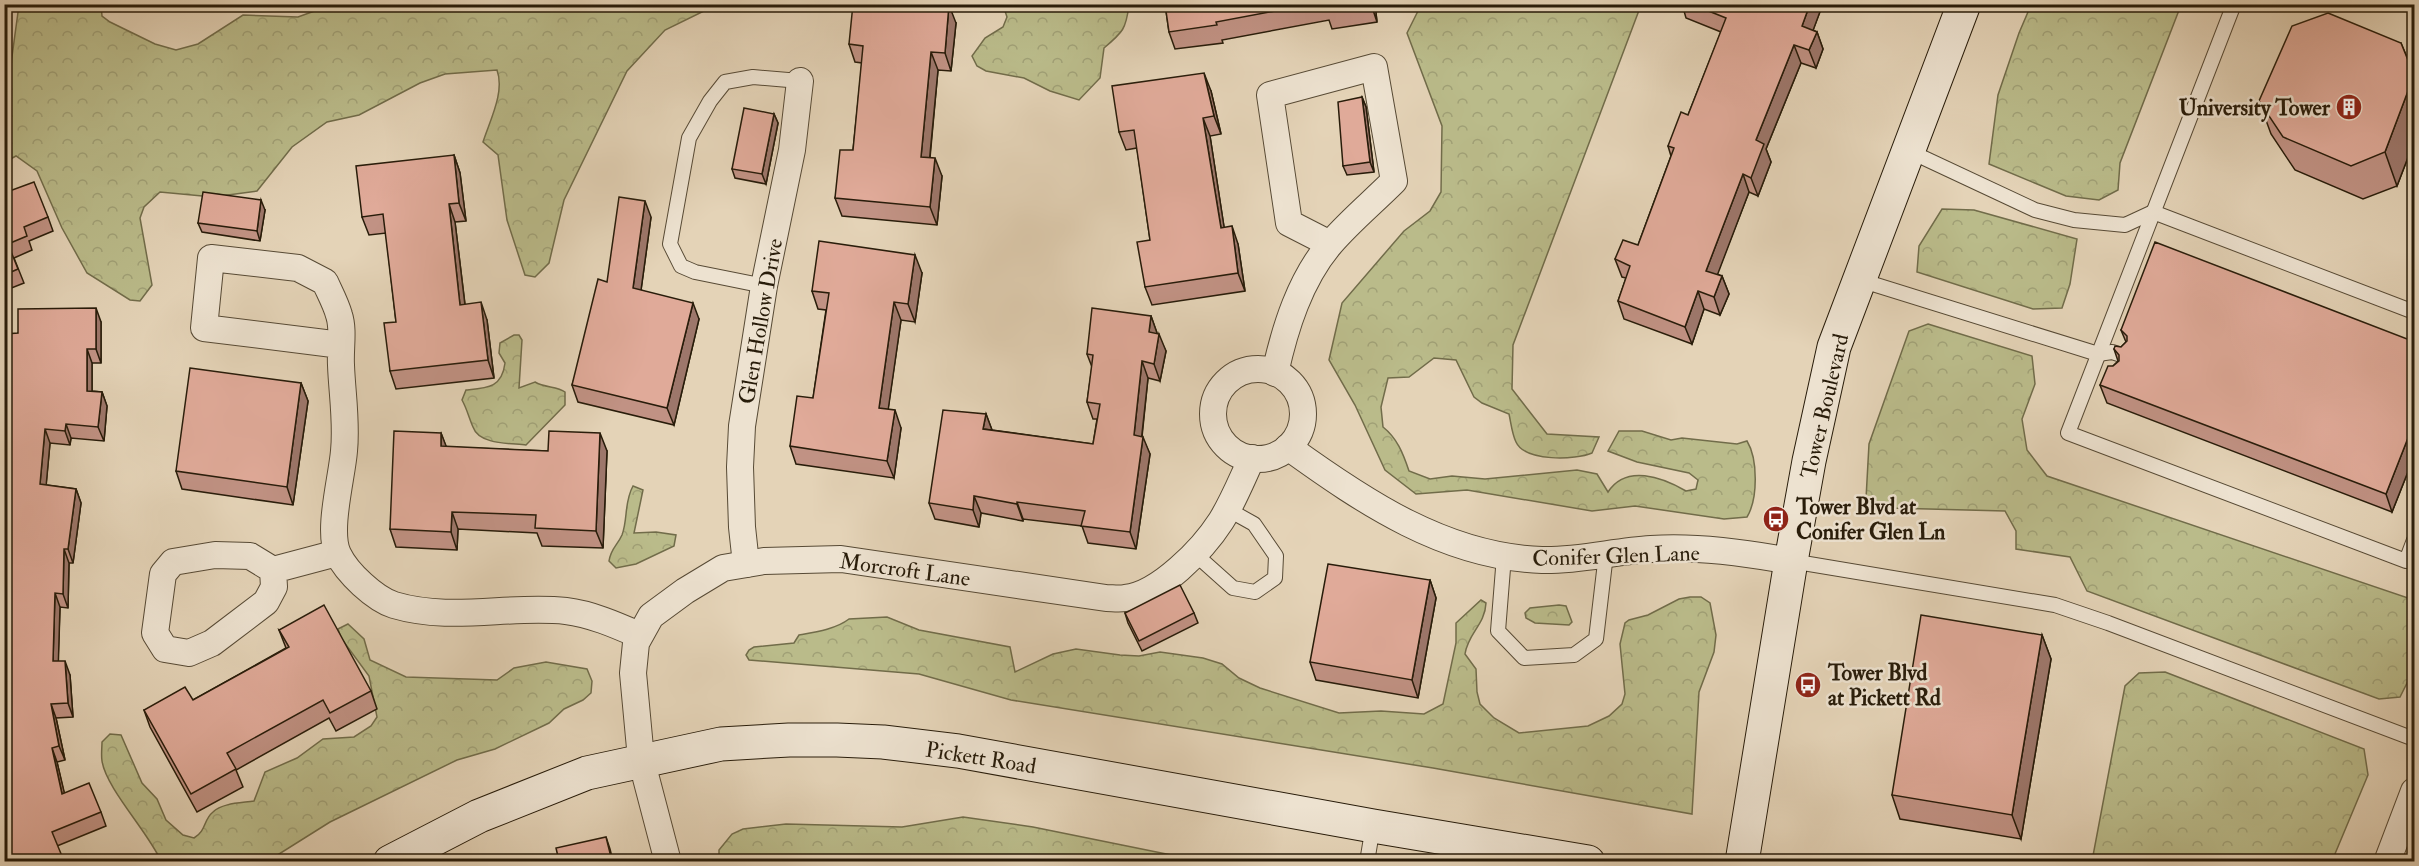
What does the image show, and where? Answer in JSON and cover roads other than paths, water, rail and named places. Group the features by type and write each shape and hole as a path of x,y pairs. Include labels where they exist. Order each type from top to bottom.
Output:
{"street":[{"name":"Tower Boulevard","path":"1742,861 1791,561 1809,461 1834,347 1964,4"},
{"path":"1275,373 1283,336 1300,292 1330,244 1394,181 1374,67 1270,95 1289,223 1330,244"},
{"name":"Glen Hollow Drive","path":"746,564 740,467 742,426 764,286 792,150 800,81"},
{"path":"341,345 204,328 211,258 298,268 325,282 340,317 345,449 334,524 337,553 355,576 374,594 392,604 421,611 449,614 527,610 567,611 605,621 639,635"},
{"path":"1261,369 1275,373 1288,381 1297,393 1302,407 1302,422 1297,436 1288,447 1276,455 1261,459 1233,452 1222,442 1215,429 1212,414 1215,400 1222,387 1233,377 1246,371 1261,369"},
{"name":"Conifer Glen Lane","path":"1288,447 1333,480 1400,521 1447,540 1504,556 1544,560 1650,549 1685,548 1791,561"},
{"name":"Morcroft Lane","path":"668,861 641,759 633,673 636,643 651,616 685,591 723,568 800,559 841,559 1106,598 1126,598 1146,592 1195,554 1221,521 1252,458"},
{"path":"273,570 274,587 266,602 212,643 189,653 165,649 155,633 163,574 173,562 215,555 250,556 273,570 337,553"},
{"name":"Pickett Road","path":"390,861 479,816 587,772 722,744 789,740 883,741 958,751 1373,826 1588,861"},
{"path":"2387,861 2415,791"}],"lane":[{"path":"2234,4 2068,433 2406,561 2415,540"},
{"path":"764,286 695,272 681,266 670,244 689,138 710,101 725,82 753,77 800,81"},
{"path":"1909,151 2035,210 2074,220 2125,225 2153,212 2415,312"},
{"path":"1860,280 2098,354 2112,352 2125,356"},
{"path":"2098,354 2109,372"},
{"path":"1195,554 1233,588 1255,592 1275,578 1276,556 1254,525 1227,509"},
{"path":"1504,556 1498,631 1524,658 1574,655 1596,639 1606,554"},
{"path":"1791,561 2055,605 2415,739"},
{"path":"1367,861 1373,826"}],"place":[{"name":"University Tower","path":"2349,107"},
{"name":"Tower Blvd at Conifer Glen Ln","path":"1776,519"},
{"name":"Tower Blvd at Pickett Rd","path":"1808,685"}]}
